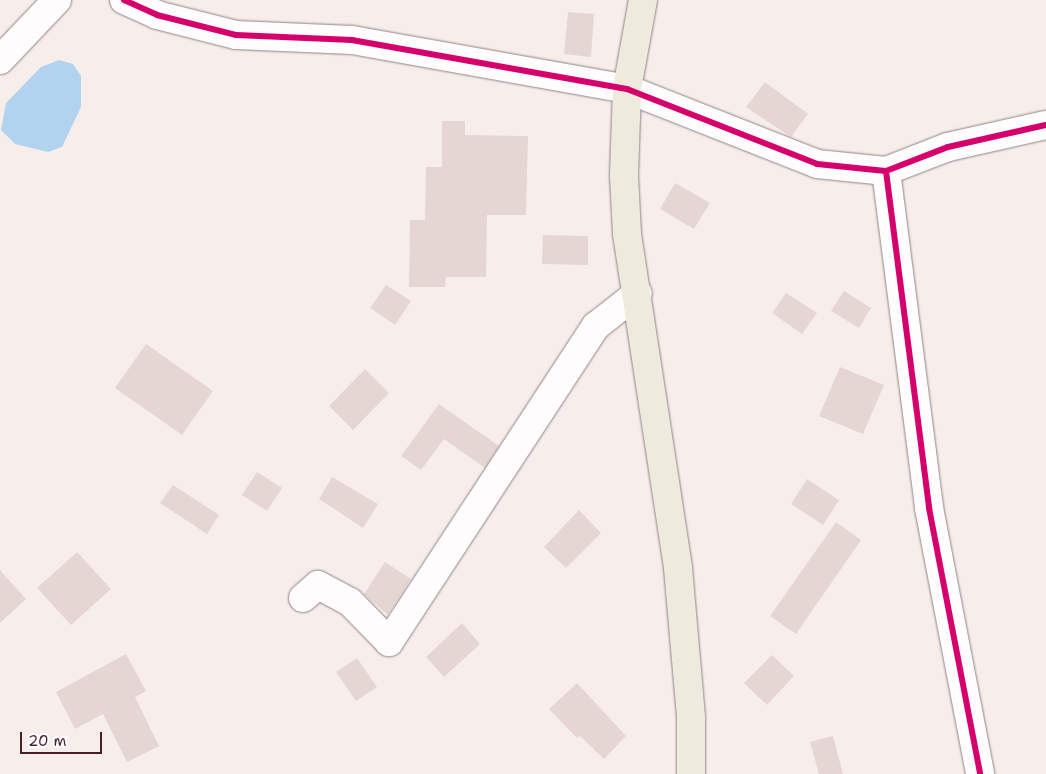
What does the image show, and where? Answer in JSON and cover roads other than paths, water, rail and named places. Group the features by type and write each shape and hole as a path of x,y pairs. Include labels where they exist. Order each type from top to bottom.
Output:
{"highway":[{"path":"643,0 627,89 624,176 627,234 638,293 678,568 691,718 691,774"}],"street":[{"path":"0,60 56,0"},
{"path":"124,0 157,15 236,35 352,40 627,89 817,164 886,171 948,147 1046,124"},
{"path":"886,171 928,508 980,774"},
{"path":"303,598 318,586 350,602 389,642 596,326 638,293"}],"water":[{"path":"59,60 73,64 81,76 81,107 62,147 48,152 15,144 1,130 6,103 41,67"}]}
